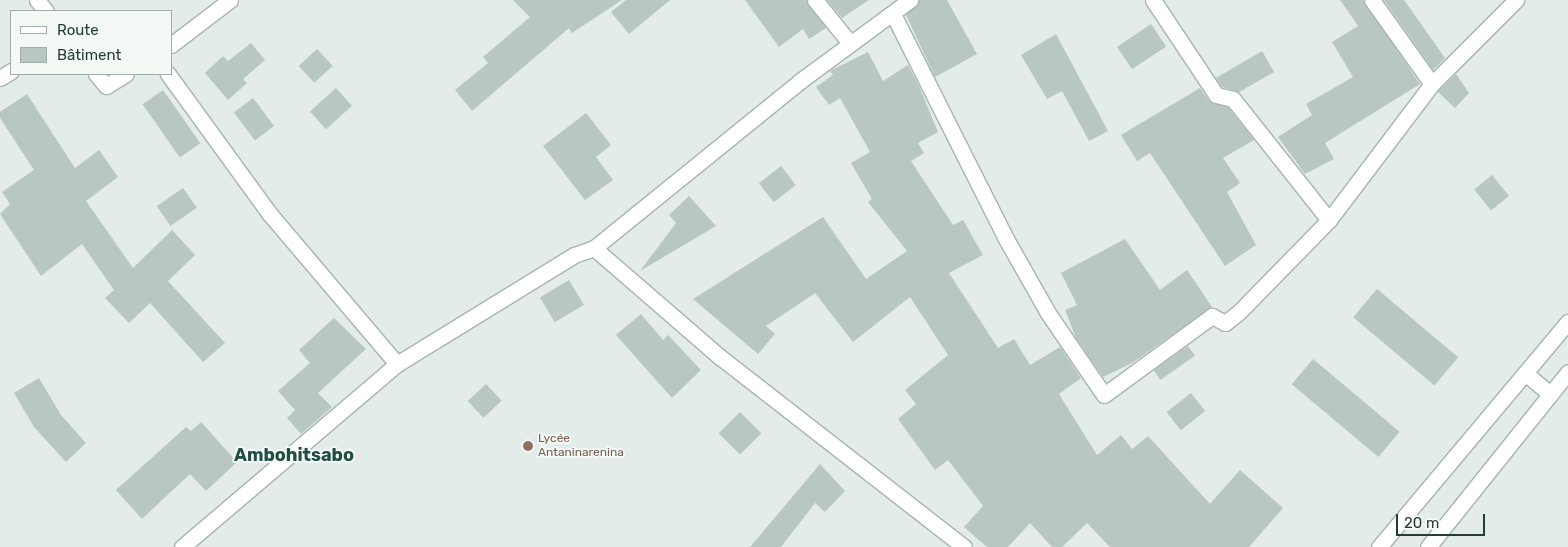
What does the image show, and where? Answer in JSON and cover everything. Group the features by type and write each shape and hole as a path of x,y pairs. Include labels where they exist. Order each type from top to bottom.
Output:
{"street":[{"path":"37,0 45,10"},
{"path":"172,44 230,0"},
{"path":"814,0 850,43"},
{"path":"182,547 396,364 574,255 594,248 611,230 850,43 910,0"},
{"path":"1153,0 1216,95 1233,98 1329,220"},
{"path":"1372,0 1432,84"},
{"path":"893,14 1005,237 1048,313 1104,395 1212,316 1225,323 1329,220 1432,84 1516,0"},
{"path":"97,75 106,86 124,75"},
{"path":"169,75 269,213 396,364"},
{"path":"594,248 720,357 964,547"},
{"path":"1379,547 1568,322"},
{"path":"1428,547 1568,372"},
{"path":"1525,373 1550,394"}],"building":[{"path":"513,0 622,0 572,33 569,28 472,111 455,90 488,63 483,57 530,17"},
{"path":"626,0 670,0 629,34 611,12"},
{"path":"745,0 806,0 826,28 809,39 803,29 779,47"},
{"path":"827,0 869,0 842,18"},
{"path":"919,0 947,0 977,54 935,77 906,15"},
{"path":"1340,0 1363,0 1420,84 1325,143 1334,159 1305,174 1278,137 1312,115 1306,104 1353,77 1332,42 1358,26"},
{"path":"1384,0 1404,0 1445,58 1433,70"},
{"path":"1151,24 1166,46 1132,69 1117,47"},
{"path":"1056,34 1108,131 1089,141 1062,91 1047,99 1021,55"},
{"path":"251,43 265,60 243,79 247,83 228,100 205,73 223,56 228,61"},
{"path":"317,49 333,66 314,83 299,66"},
{"path":"1262,51 1274,72 1239,92 1222,87 1216,78"},
{"path":"868,52 883,81 908,65 919,86 938,132 918,143 924,153 911,161 953,225 963,220 983,255 949,273 998,348 1014,339 1030,365 1060,347 1081,378 1059,394 1097,455 1121,435 1132,449 1148,436 1210,504 1240,470 1283,508 1249,547 1110,547 1087,523 1062,547 1052,547 1030,523 1008,547 987,547 964,527 983,506 948,460 935,470 898,419 916,404 905,390 948,355 910,297 853,342 815,293 766,326 775,334 758,354 693,299 823,217 866,279 907,251 868,202 872,199 851,163 870,152 840,98 829,105 816,87 833,75 830,71"},
{"path":"1456,74 1469,93 1455,108 1438,92"},
{"path":"336,88 352,106 326,129 310,111"},
{"path":"1200,88 1209,101 1228,107 1254,140 1223,158 1240,183 1227,192 1256,245 1225,266 1150,153 1137,161 1121,135"},
{"path":"163,90 200,143 180,158 143,104"},
{"path":"27,94 75,168 99,150 118,177 86,201 133,268 172,230 195,255 168,281 225,343 203,362 150,303 129,323 105,298 114,290 82,244 41,276 0,214 10,204 2,192 34,170 0,118 0,112"},
{"path":"253,98 274,126 255,140 234,112"},
{"path":"586,113 611,145 596,157 613,180 585,200 543,146"},
{"path":"781,166 796,185 774,202 759,183"},
{"path":"1492,175 1509,196 1491,210 1474,189"},
{"path":"183,188 197,208 171,226 157,206"},
{"path":"689,196 716,226 640,271 676,223 669,215"},
{"path":"1125,239 1160,290 1187,270 1212,307 1132,363 1103,377 1076,338 1065,310 1077,305 1061,273"},
{"path":"569,280 584,305 555,322 540,298"},
{"path":"1377,289 1458,357 1434,385 1353,317"},
{"path":"641,314 663,340 668,335 701,370 672,398 616,335"},
{"path":"334,318 366,349 318,393 332,407 301,434 287,418 295,410 278,391 310,363 299,350"},
{"path":"1188,346 1195,356 1160,380 1154,370"},
{"path":"1313,359 1400,432 1378,457 1292,384"},
{"path":"39,378 61,415 86,443 66,462 34,427 14,393"},
{"path":"486,384 502,401 483,418 468,401"},
{"path":"1191,393 1205,411 1181,430 1167,412"},
{"path":"740,412 761,433 740,454 719,433"},
{"path":"201,422 237,462 206,491 190,474 142,519 116,490 186,427 191,431"},
{"path":"820,464 845,491 825,512 815,503 781,547 750,547"}],"place":[{"name":"Lycée Antaninarenina","path":"528,446"}],"district":[{"name":"Ambohitsabo","path":"294,455"}]}
